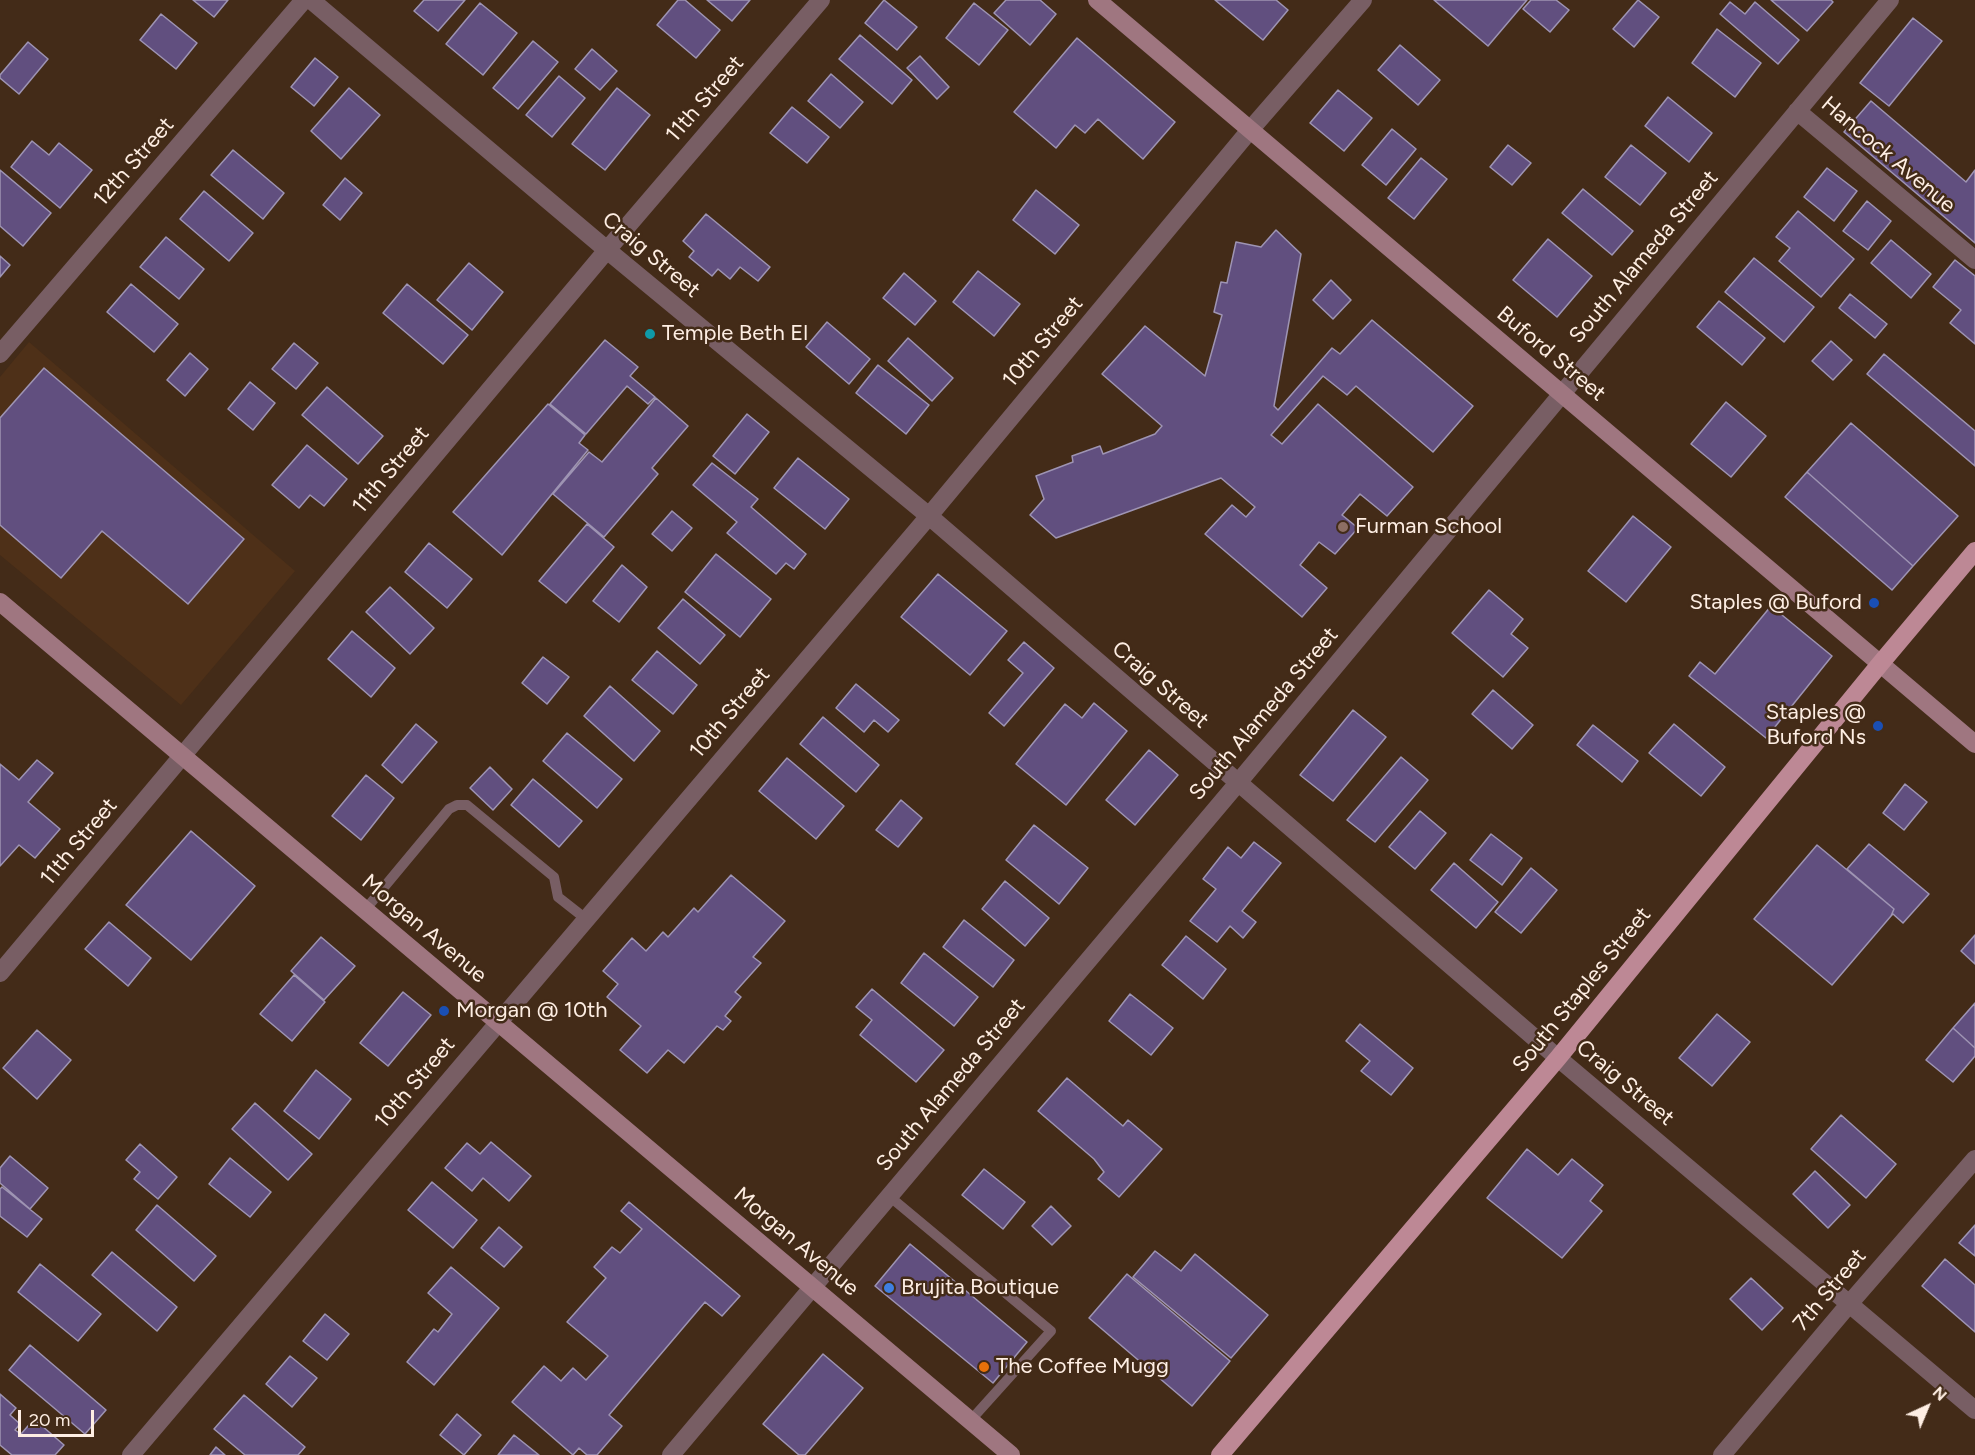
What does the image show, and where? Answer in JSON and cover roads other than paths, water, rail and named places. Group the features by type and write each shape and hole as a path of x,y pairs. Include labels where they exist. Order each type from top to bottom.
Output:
{"main road":[{"name":"Buford Street","path":"1097,0 1975,744"},
{"name":"South Staples Street","path":"1220,1455 1558,1058 1975,551"},
{"name":"Morgan Avenue","path":"0,602 1011,1455"}],"street":[{"name":"12th Street","path":"0,354 304,0"},
{"name":"Craig Street","path":"310,0 607,250 929,516 1237,784 1975,1410"},
{"name":"11th Street","path":"0,973 607,250 821,0"},
{"name":"10th Street","path":"131,1455 929,516 1250,130 1363,0"},
{"name":"South Alameda Street","path":"671,1455 1237,784 1889,0"},
{"name":"Hancock Avenue","path":"1797,111 1975,260"},
{"name":"7th Street","path":"1722,1455 1975,1159"}],"lane":[{"path":"365,910 449,809 457,805 467,805 554,877 558,897 586,919"},
{"path":"889,1196 1051,1330 970,1421"}],"place":[{"name":"Temple Beth El","path":"650,334"},
{"name":"Furman School","path":"1343,527"},
{"name":"Staples @ Buford","path":"1874,603"},
{"name":"Staples @ Buford Ns","path":"1878,726"},
{"name":"Morgan @ 10th","path":"444,1011"},
{"name":"Brujita Boutique","path":"889,1288"},
{"name":"The Coffee Mugg","path":"984,1367"}]}
